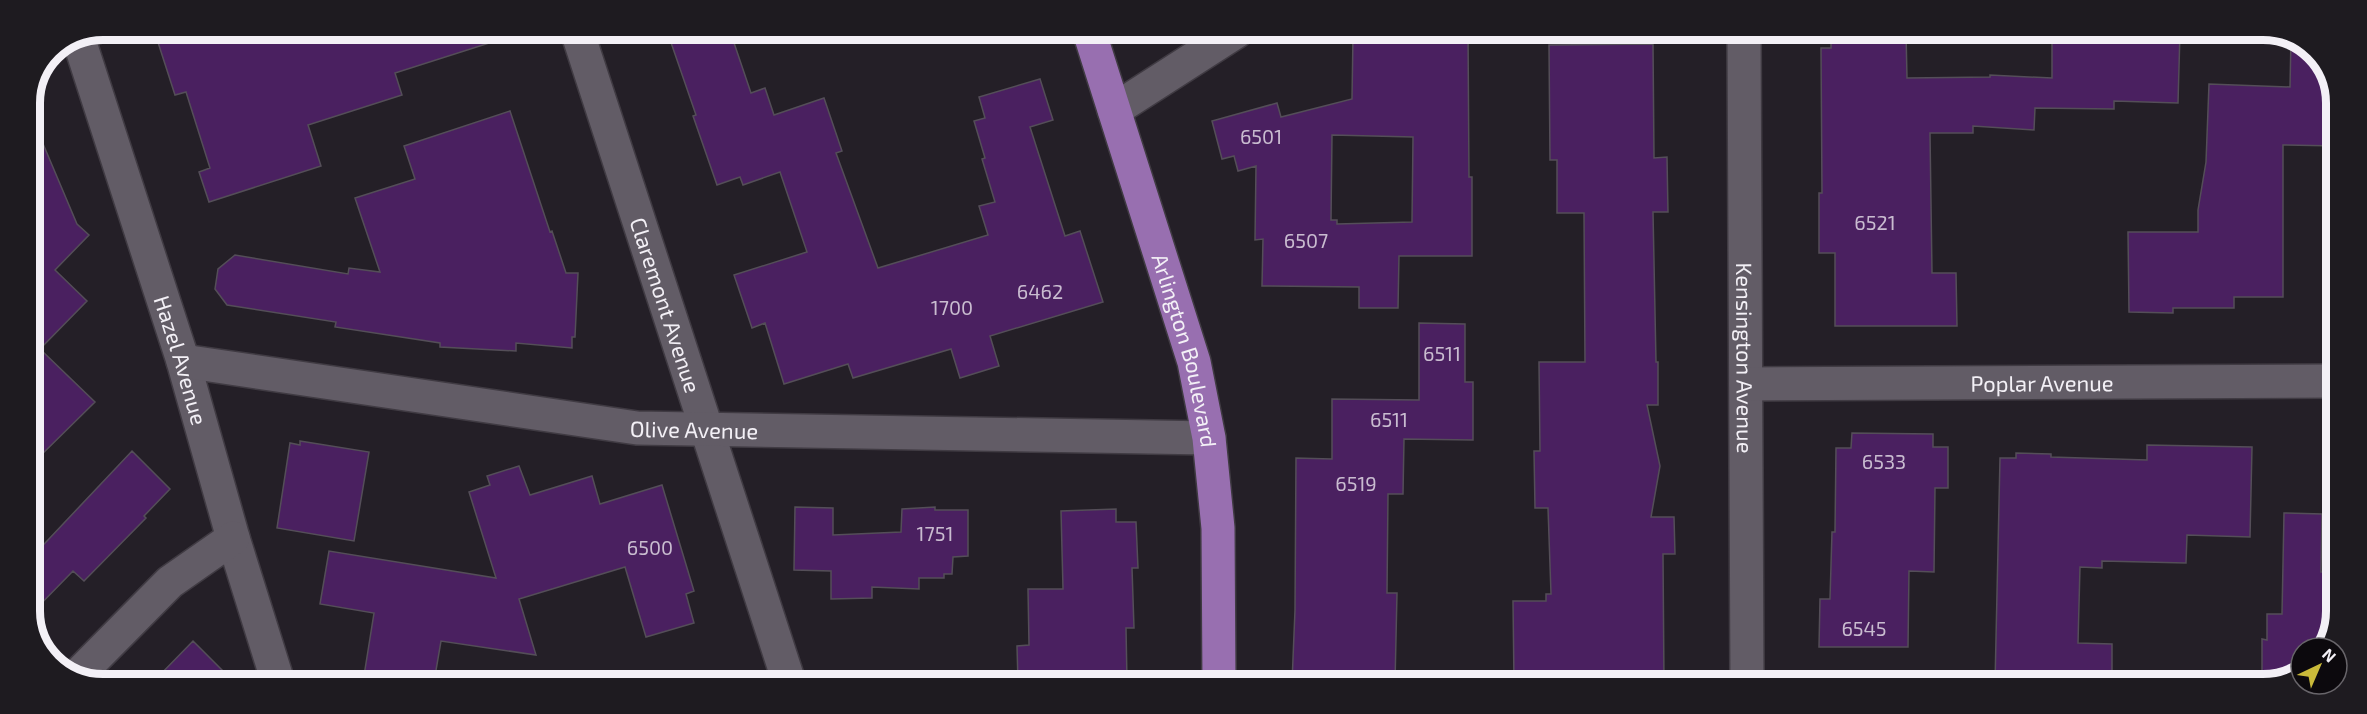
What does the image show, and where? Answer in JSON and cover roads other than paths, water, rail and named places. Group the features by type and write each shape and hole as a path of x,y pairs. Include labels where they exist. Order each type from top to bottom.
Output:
{"main road":[{"name":"Arlington Boulevard","path":"1092,40 1194,362 1209,438 1218,528 1220,674"}],"street":[{"name":"Claremont Avenue","path":"580,40 786,674"},
{"path":"1114,110 1224,40"},
{"name":"Kensington Avenue","path":"1744,40 1747,674"},
{"name":"Hazel Avenue","path":"81,45 183,361 233,538 276,674"},
{"name":"Olive Avenue","path":"183,361 637,428 1209,438"},
{"name":"Poplar Avenue","path":"1746,384 2326,381"},
{"path":"83,670 170,582 233,538"}]}
